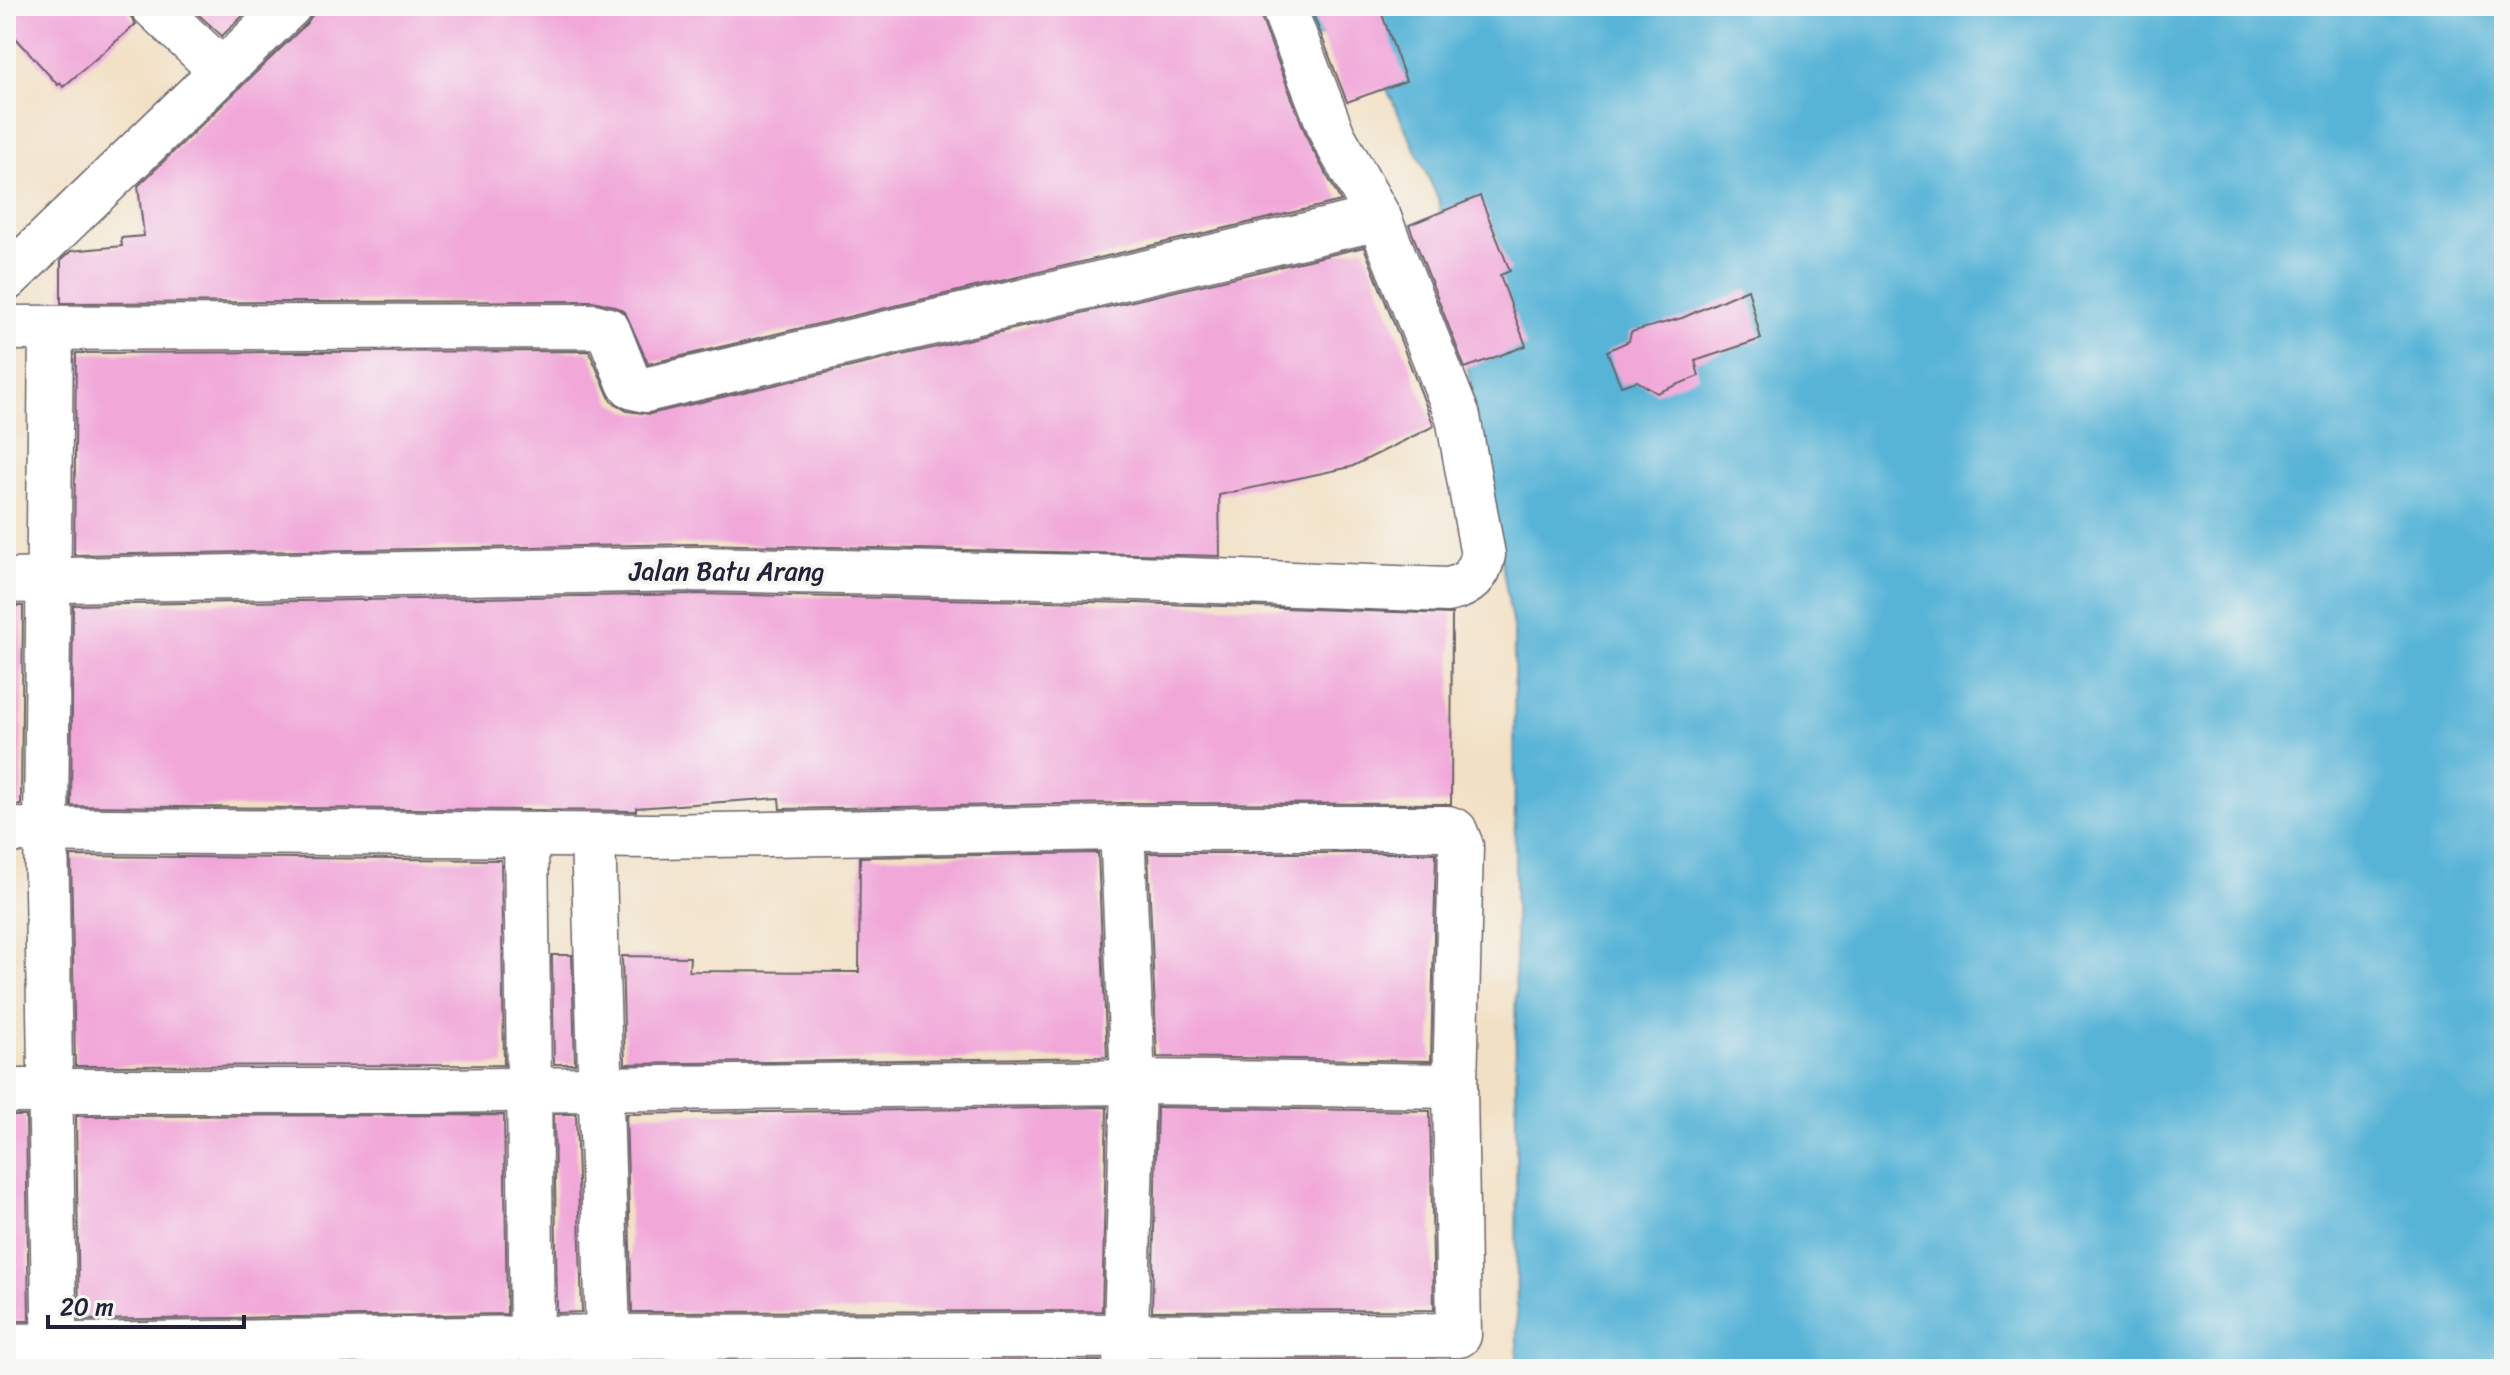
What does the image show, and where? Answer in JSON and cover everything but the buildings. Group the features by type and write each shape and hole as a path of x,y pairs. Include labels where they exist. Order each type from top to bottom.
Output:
{"street":[{"path":"153,6 222,71"},
{"path":"6,279 289,6"},
{"path":"6,328 593,326 608,330 629,383 645,390 1379,218 1333,136 1283,6"},
{"name":"Jalan Batu Arang","path":"6,581 696,569 1137,578 1447,590 1460,587 1481,569 1483,555 1458,417 1379,218"},
{"path":"51,329 49,580 26,830 50,1090 55,1357"},
{"path":"6,1346 55,1357 532,1338 609,1353 1125,1352 1459,1335 1455,1086 1461,846 1455,831 1448,828 1122,828 593,836 26,830"},
{"path":"1122,828 1133,1082 1125,1352"},
{"path":"526,835 532,1338"},
{"path":"593,836 609,1353"},
{"path":"6,1091 531,1090 1133,1082 1455,1086"}],"water":[{"path":"1294,6 2504,6 2504,1369 1517,1369 1514,633 1438,198 1356,23 1307,41"}]}
